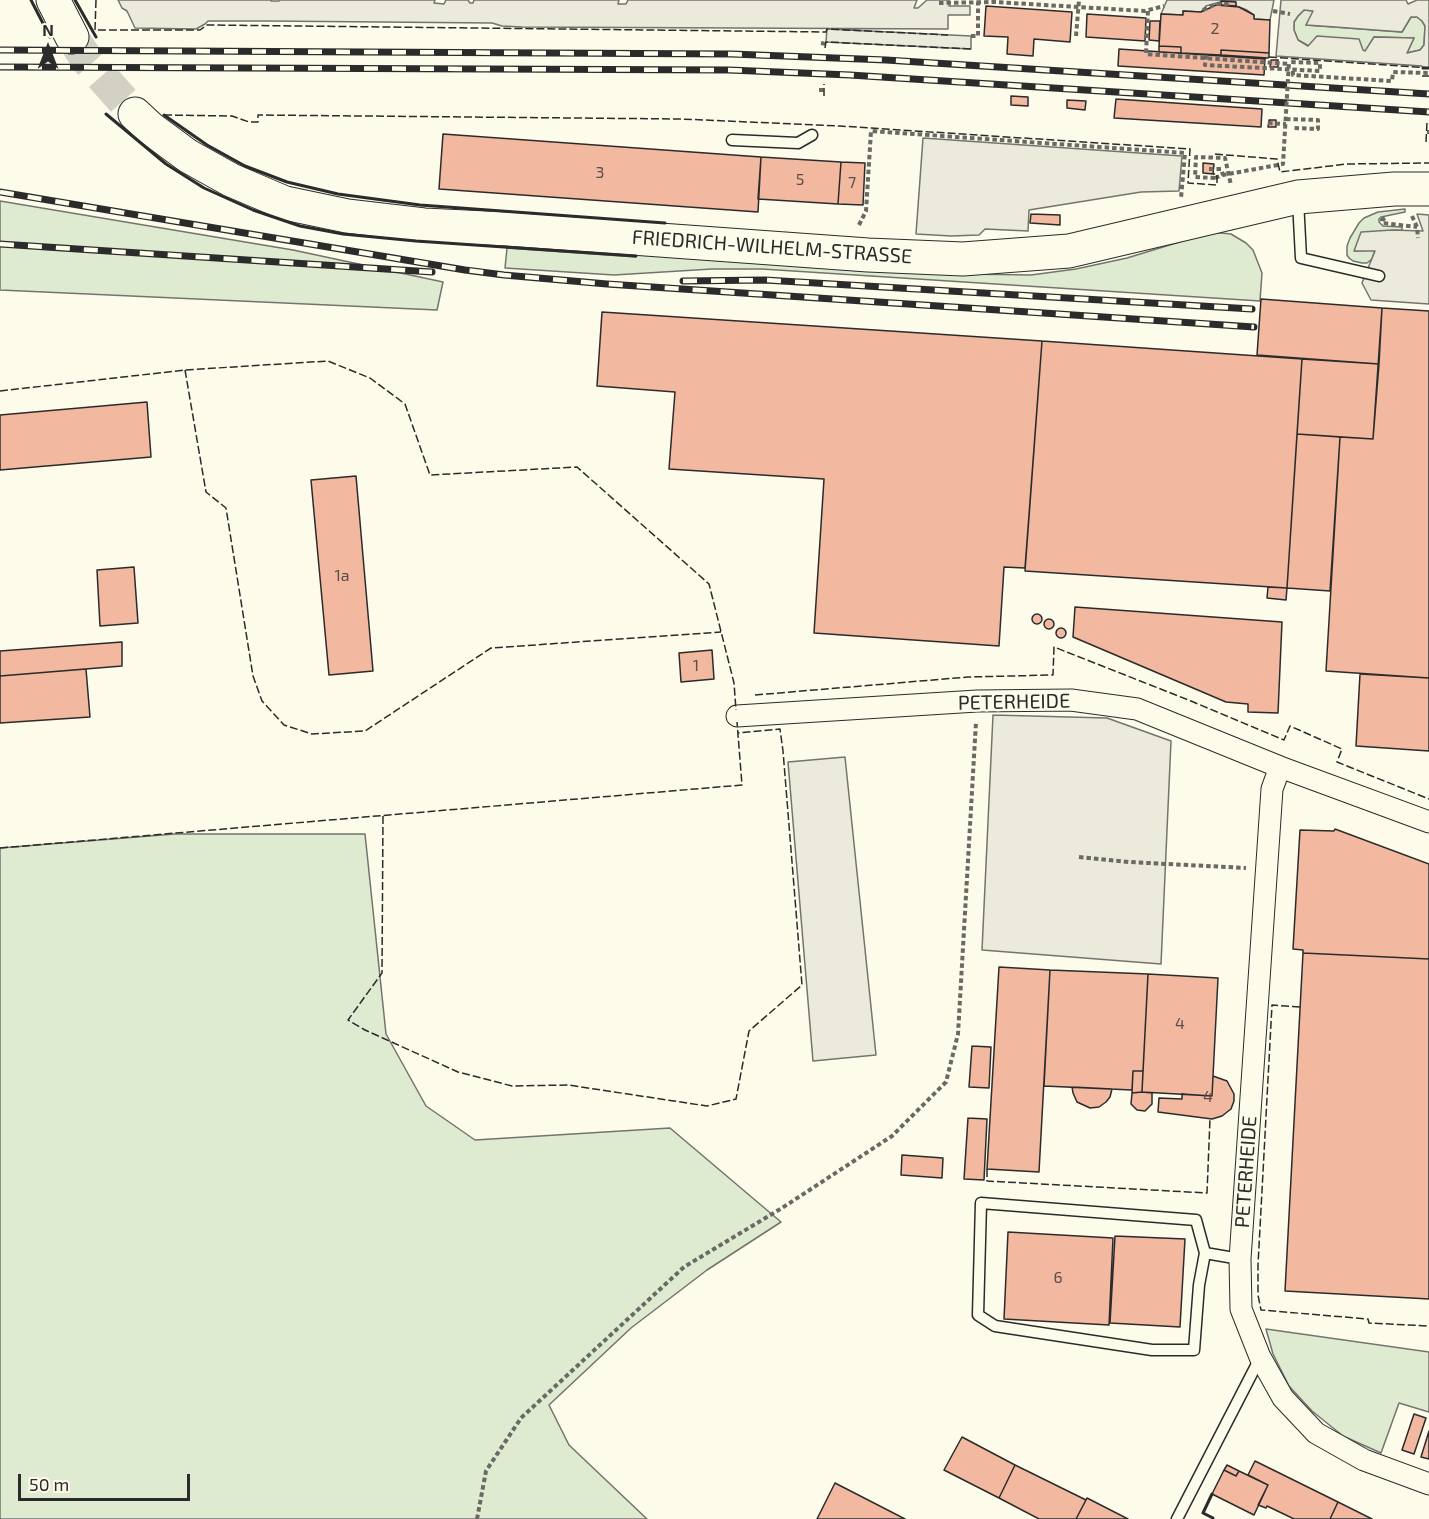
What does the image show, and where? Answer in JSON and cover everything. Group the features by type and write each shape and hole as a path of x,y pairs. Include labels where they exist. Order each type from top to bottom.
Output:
{"main road":[{"path":"53,0 72,37"},
{"name":"FRIEDRICH-WILHELM-STRASSE","path":"135,114 188,156 231,180 285,203 347,216 424,225 868,255 963,259 1069,251 1298,197 1394,189 1429,189"}],"street":[{"name":"PETERHEIDE","path":"736,717 977,701 1071,700 1137,709 1281,767 1429,822"},
{"name":"PETERHEIDE","path":"1281,767 1272,789 1240,1259 1241,1308 1260,1357 1283,1398 1316,1433 1364,1460 1429,1484"}],"lane":[{"path":"732,140 798,143 812,135"},
{"path":"1298,197 1301,258 1379,276"},
{"path":"981,1203 1196,1220 1206,1253 1199,1285 1194,1350 1152,1350 995,1326 978,1315 981,1203"},
{"path":"1206,1253 1240,1259"},
{"path":"1176,1519 1260,1357"}],"path":[{"path":"1024,0 1035,5"},
{"path":"1076,36 1079,0"},
{"path":"971,36 978,36 978,2"},
{"path":"939,3 978,2 1148,11 1164,6"},
{"path":"1203,10 1216,4 1229,3"},
{"path":"1148,11 1146,54 1206,57 1262,63 1320,63 1320,71 1205,65 1206,57"},
{"path":"1273,11 1290,14"},
{"path":"1262,63 1262,69"},
{"path":"1231,186 1227,169 1225,158 1196,158 1195,177 1215,178 1223,175 1283,164 1289,64"},
{"path":"1294,70 1293,75 1392,81 1393,72 1429,73"},
{"path":"1270,123 1318,120 1318,129 1293,128"},
{"path":"859,225 866,211 871,131 1185,153 1181,198"},
{"path":"1223,175 1221,169 1211,169 1227,169"},
{"path":"1392,216 1383,218 1383,223 1417,227"},
{"path":"1414,220 1418,238"},
{"path":"477,1519 486,1471 521,1418 684,1267 782,1208 892,1136 946,1082 958,1034 977,701"},
{"path":"1079,857 1129,862 1267,869"}],"green space":[{"path":"1304,10 1314,11 1306,25 1402,32 1411,17 1417,17 1425,26 1424,45 1420,50 1407,53 1414,38 1374,37 1366,51 1309,46 1298,40 1294,30 1294,22"},
{"path":"0,201 293,250 443,282 437,310 0,290"},
{"path":"1405,209 1405,212 1379,219 1383,226 1402,227 1402,230 1386,231 1355,251 1375,250 1372,259 1367,263 1362,263 1349,258 1347,246 1350,238 1364,218 1378,212"},
{"path":"1209,233 1231,234 1253,250 1262,273 1260,301 762,269 712,269 614,275 505,268 507,248 636,257 638,253 966,274 1031,275 1076,269 1127,258"},
{"path":"175,834 365,834 386,1034 426,1106 475,1140 670,1128 781,1222 707,1270 631,1328 549,1405 569,1445 647,1519 0,1519 0,848"},
{"path":"1266,1329 1429,1352 1429,1412 1399,1403 1381,1453 1343,1436 1312,1411 1289,1386 1273,1354"}],"shaded area":[{"path":"118,0 435,0 434,3 444,4 446,0 468,0 473,3 474,0 619,0 618,4 626,4 628,0 917,0 914,8 918,8 927,0 949,0 949,6 970,6 970,15 948,15 948,29 522,27 492,23 267,21 208,21 196,29 135,28 127,11 122,8"},
{"path":"1167,0 1274,0 1270,20 1254,19 1254,15 1236,6 1235,1 1224,1 1206,6 1201,12 1183,11 1183,15 1161,14"},
{"path":"1281,0 1406,0 1408,4 1417,0 1429,0 1429,68 1276,56","holes":["1304,10 1313,11 1306,25 1402,32 1411,17 1417,17 1425,26 1424,45 1420,50 1407,53 1414,38 1374,37 1365,51 1359,39 1317,36 1308,46 1298,40 1294,22"]},
{"path":"827,29 971,36 971,49 826,42"},
{"path":"923,138 1182,156 1179,191 1141,192 1029,210 1028,231 985,229 979,235 916,234"},
{"path":"1417,214 1429,215 1429,304 1371,300 1362,283 1375,251 1354,251 1361,232 1423,231"},
{"path":"993,715 1107,718 1171,741 1161,964 982,950"},
{"path":"845,757 876,1055 813,1061 788,762"}],"building":[{"path":"1221,1 1236,2 1236,6 1221,5"},
{"path":"1216,5 1239,7 1254,15 1254,19 1270,20 1269,53 1221,50 1221,55 1181,53 1181,47 1159,46 1161,14 1183,15 1183,11 1201,12"},
{"path":"986,6 1072,12 1070,42 1034,39 1033,56 1007,54 1008,37 984,36"},
{"path":"1087,14 1146,18 1145,41 1086,37"},
{"path":"1150,21 1160,21 1159,41 1149,40"},
{"path":"1159,46 1181,47 1181,53 1159,52"},
{"path":"1119,49 1265,59 1264,75 1118,66"},
{"path":"1221,50 1269,53 1269,57 1221,55"},
{"path":"1271,60 1278,60 1278,67 1270,67"},
{"path":"1011,96 1028,97 1028,106 1011,105"},
{"path":"1116,99 1262,109 1261,127 1114,118"},
{"path":"1067,100 1086,101 1085,110 1067,108"},
{"path":"1269,120 1276,120 1276,127 1268,127"},
{"path":"443,134 761,157 758,212 439,189"},
{"path":"761,157 841,162 838,204 758,199"},
{"path":"841,162 865,163 863,205 838,204"},
{"path":"1203,163 1214,164 1213,174 1203,173"},
{"path":"1031,214 1060,215 1060,225 1030,223"},
{"path":"1261,299 1382,308 1379,364 1257,355"},
{"path":"1382,308 1429,311 1429,678 1326,671 1340,437 1373,439"},
{"path":"602,312 1042,341 1025,568 1004,567 999,646 814,633 824,479 669,469 675,392 597,386"},
{"path":"1042,341 1302,359 1287,588 1025,571"},
{"path":"1302,359 1379,364 1373,439 1297,434"},
{"path":"147,402 151,457 0,470 0,415"},
{"path":"1297,434 1340,437 1330,591 1287,588"},
{"path":"356,476 373,671 329,675 311,480"},
{"path":"134,567 138,623 100,626 97,570"},
{"path":"1268,587 1287,588 1286,600 1267,598"},
{"path":"1075,607 1282,622 1278,713 1248,712 1248,704 1226,702 1073,637"},
{"path":"1037,614 1042,619 1037,624 1032,619"},
{"path":"1049,619 1054,624 1049,629 1044,624"},
{"path":"1061,628 1066,633 1061,638 1056,633"},
{"path":"122,642 122,666 0,676 0,651"},
{"path":"712,650 714,679 681,682 679,653"},
{"path":"86,669 90,717 0,723 0,676"},
{"path":"1360,674 1429,678 1429,751 1356,746"},
{"path":"1335,829 1429,864 1429,959 1303,953 1303,950 1293,949 1300,830 1334,831"},
{"path":"1303,953 1429,959 1429,1299 1285,1291"},
{"path":"999,967 1050,970 1039,1172 987,1169"},
{"path":"1050,970 1148,974 1143,1071 1133,1071 1132,1090 1044,1086"},
{"path":"1148,974 1218,978 1212,1096 1142,1092"},
{"path":"972,1046 991,1047 989,1088 969,1087"},
{"path":"1133,1071 1143,1071 1142,1092 1132,1093"},
{"path":"1213,1076 1227,1081 1234,1094 1231,1109 1222,1116 1212,1119 1158,1112 1159,1098 1182,1099 1182,1094 1212,1096"},
{"path":"1072,1087 1112,1089 1106,1102 1099,1107 1090,1108 1077,1102"},
{"path":"1132,1093 1152,1093 1152,1104 1145,1111 1137,1110 1131,1104"},
{"path":"968,1118 987,1119 984,1180 964,1179"},
{"path":"902,1155 943,1158 942,1178 901,1175"},
{"path":"1008,1232 1113,1238 1109,1325 1004,1319"},
{"path":"1115,1236 1185,1239 1180,1327 1110,1323"},
{"path":"1414,1414 1426,1418 1414,1454 1402,1450"},
{"path":"1429,1431 1429,1459 1421,1457"},
{"path":"962,1437 1015,1465 999,1498 944,1470"},
{"path":"1255,1461 1338,1502 1330,1519 1294,1519 1267,1506 1266,1508 1258,1505 1268,1485 1248,1475"},
{"path":"1015,1465 1086,1500 1076,1519 1039,1519 999,1498"},
{"path":"1227,1465 1239,1471 1236,1476 1224,1470"},
{"path":"1224,1470 1236,1476 1239,1471 1268,1485 1254,1515 1212,1494"},
{"path":"835,1483 905,1519 817,1519"},
{"path":"1087,1498 1128,1519 1076,1519"},
{"path":"1338,1502 1372,1519 1330,1519"}],"tunnel":[{"path":"72,37 88,61 135,114"}],"railway":[{"path":"0,50 732,54 886,60 1429,94"},
{"path":"0,67 729,70 850,75 1429,112"},
{"path":"0,192 504,275 607,284 1254,327"},
{"path":"0,244 432,272"},
{"path":"683,281 765,280 1252,309"}],"fence":[{"path":"96,0 95,30 200,30 207,25 826,32 827,29 948,35"},
{"path":"825,48 826,42 971,49"},
{"path":"1269,57 1429,68"},
{"path":"1422,76 1429,76"},
{"path":"824,84 824,96"},
{"path":"164,115 232,116 249,122 258,122 258,115 681,119 840,126 1190,149 1188,183 1217,185 1217,174 1213,174"},
{"path":"1426,142 1427,122"},
{"path":"1215,154 1277,159 1280,172 1347,164 1429,163"},
{"path":"0,391 185,370 328,361 370,378 405,404 430,475 577,467 709,584 734,683 736,710"},
{"path":"185,370 206,492 226,508 253,676 262,701 284,725 312,734 365,731 491,648 721,632"},
{"path":"755,695 968,677 1053,675 1054,647 1284,740 1290,726 1342,749 1337,762 1429,799"},
{"path":"0,848 742,785 737,722"},
{"path":"383,816 382,973 348,1020 458,1072 512,1086 568,1085 707,1106 736,1099 749,1031 802,985 780,729 738,733"},
{"path":"1300,1007 1272,1005 1258,1265 1258,1295 1261,1310 1368,1319 1369,1323 1429,1326"},
{"path":"987,1169 987,1181 1207,1193 1210,1119"}],"wall":[{"path":"31,0 50,37"},
{"path":"75,0 96,37"},
{"path":"1423,68 1429,68"},
{"path":"106,114 166,164 204,188 253,210 300,226 343,234 416,241 636,256"},
{"path":"164,115 207,145 245,166 287,182 338,194 420,205 665,223"},
{"path":"1212,1494 1203,1513 1213,1518"}]}
